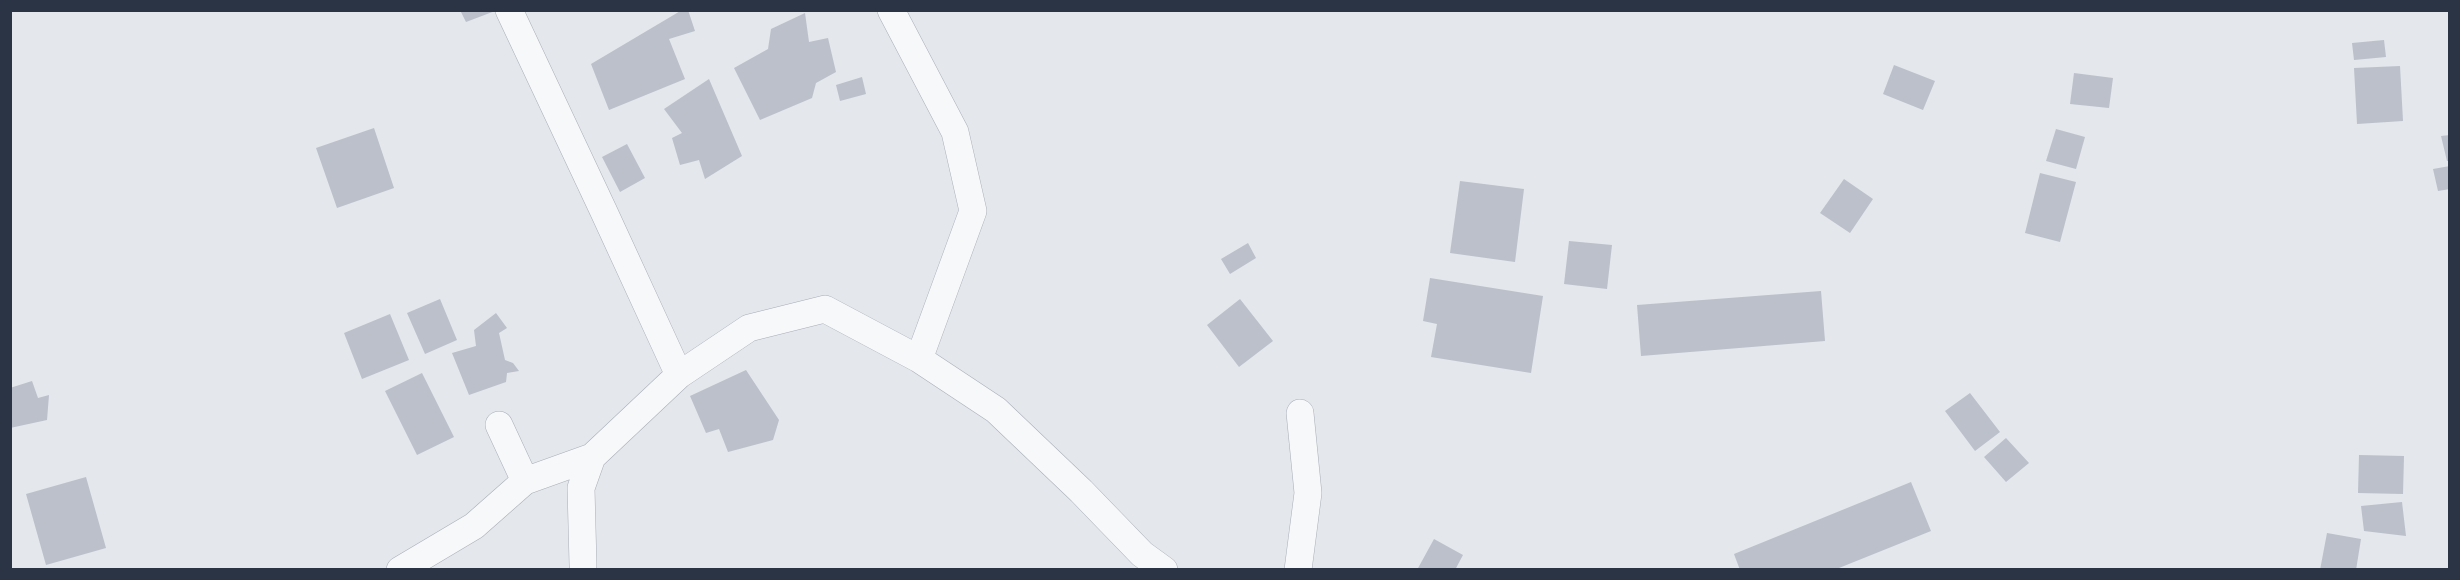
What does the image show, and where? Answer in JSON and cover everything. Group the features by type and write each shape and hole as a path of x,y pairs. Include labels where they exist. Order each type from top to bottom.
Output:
{"street":[{"path":"509,10 679,375"},
{"path":"891,10 955,132 973,211 919,358"},
{"path":"400,570 474,526 525,481 591,457 679,375 749,328 825,309 919,358 996,410 1082,491 1143,554 1164,570"},
{"path":"1298,570 1308,493 1300,413"},
{"path":"499,425 525,481"},
{"path":"583,566 581,488 591,457"}],"building":[{"path":"460,10 495,10 495,11 466,22"},
{"path":"682,10 688,10 695,31 669,39 685,79 609,110 591,64"},
{"path":"805,13 809,42 828,38 836,72 816,83 812,98 760,120 734,68 768,49 771,29"},
{"path":"2384,40 2386,57 2354,60 2352,43"},
{"path":"1894,65 1935,81 1923,110 1883,94"},
{"path":"2400,66 2403,121 2357,124 2354,68"},
{"path":"2074,73 2113,78 2109,108 2070,104"},
{"path":"862,77 866,94 840,101 836,85"},
{"path":"709,79 742,156 705,179 699,160 680,165 672,138 682,133 664,109"},
{"path":"374,128 394,188 337,208 316,148"},
{"path":"2056,129 2085,137 2076,169 2046,161"},
{"path":"2450,135 2450,161 2447,161 2441,136"},
{"path":"627,144 645,178 620,192 602,157"},
{"path":"2450,166 2450,189 2438,191 2433,169"},
{"path":"2040,173 2076,182 2060,242 2025,233"},
{"path":"1844,179 1873,199 1850,233 1820,213"},
{"path":"1460,181 1524,189 1515,262 1450,253"},
{"path":"1569,241 1612,245 1607,289 1564,284"},
{"path":"1248,243 1256,258 1230,274 1221,259"},
{"path":"1430,278 1543,296 1531,373 1431,357 1437,324 1423,321"},
{"path":"1821,291 1825,341 1641,356 1637,305"},
{"path":"440,299 457,340 425,354 407,313"},
{"path":"1240,299 1273,341 1239,367 1207,325"},
{"path":"496,313 507,328 499,333 505,360 513,363 519,371 507,373 506,382 469,395 452,353 476,346 474,330"},
{"path":"390,314 409,360 362,379 344,333"},
{"path":"746,370 779,420 773,440 728,452 719,429 706,433 690,396"},
{"path":"422,373 454,437 417,455 385,391"},
{"path":"32,381 38,398 49,395 47,420 10,428 10,388"},
{"path":"1970,393 2000,432 1975,451 1945,411"},
{"path":"2006,438 2029,463 2006,482 1984,457"},
{"path":"2359,455 2404,456 2403,494 2358,493"},
{"path":"86,477 106,548 46,565 26,494"},
{"path":"1911,482 1931,531 1834,570 1740,570 1734,554"},
{"path":"2402,502 2406,536 2364,531 2361,506"},
{"path":"2327,533 2361,539 2356,570 2320,570"},
{"path":"1434,539 1463,555 1455,570 1417,570"}]}
